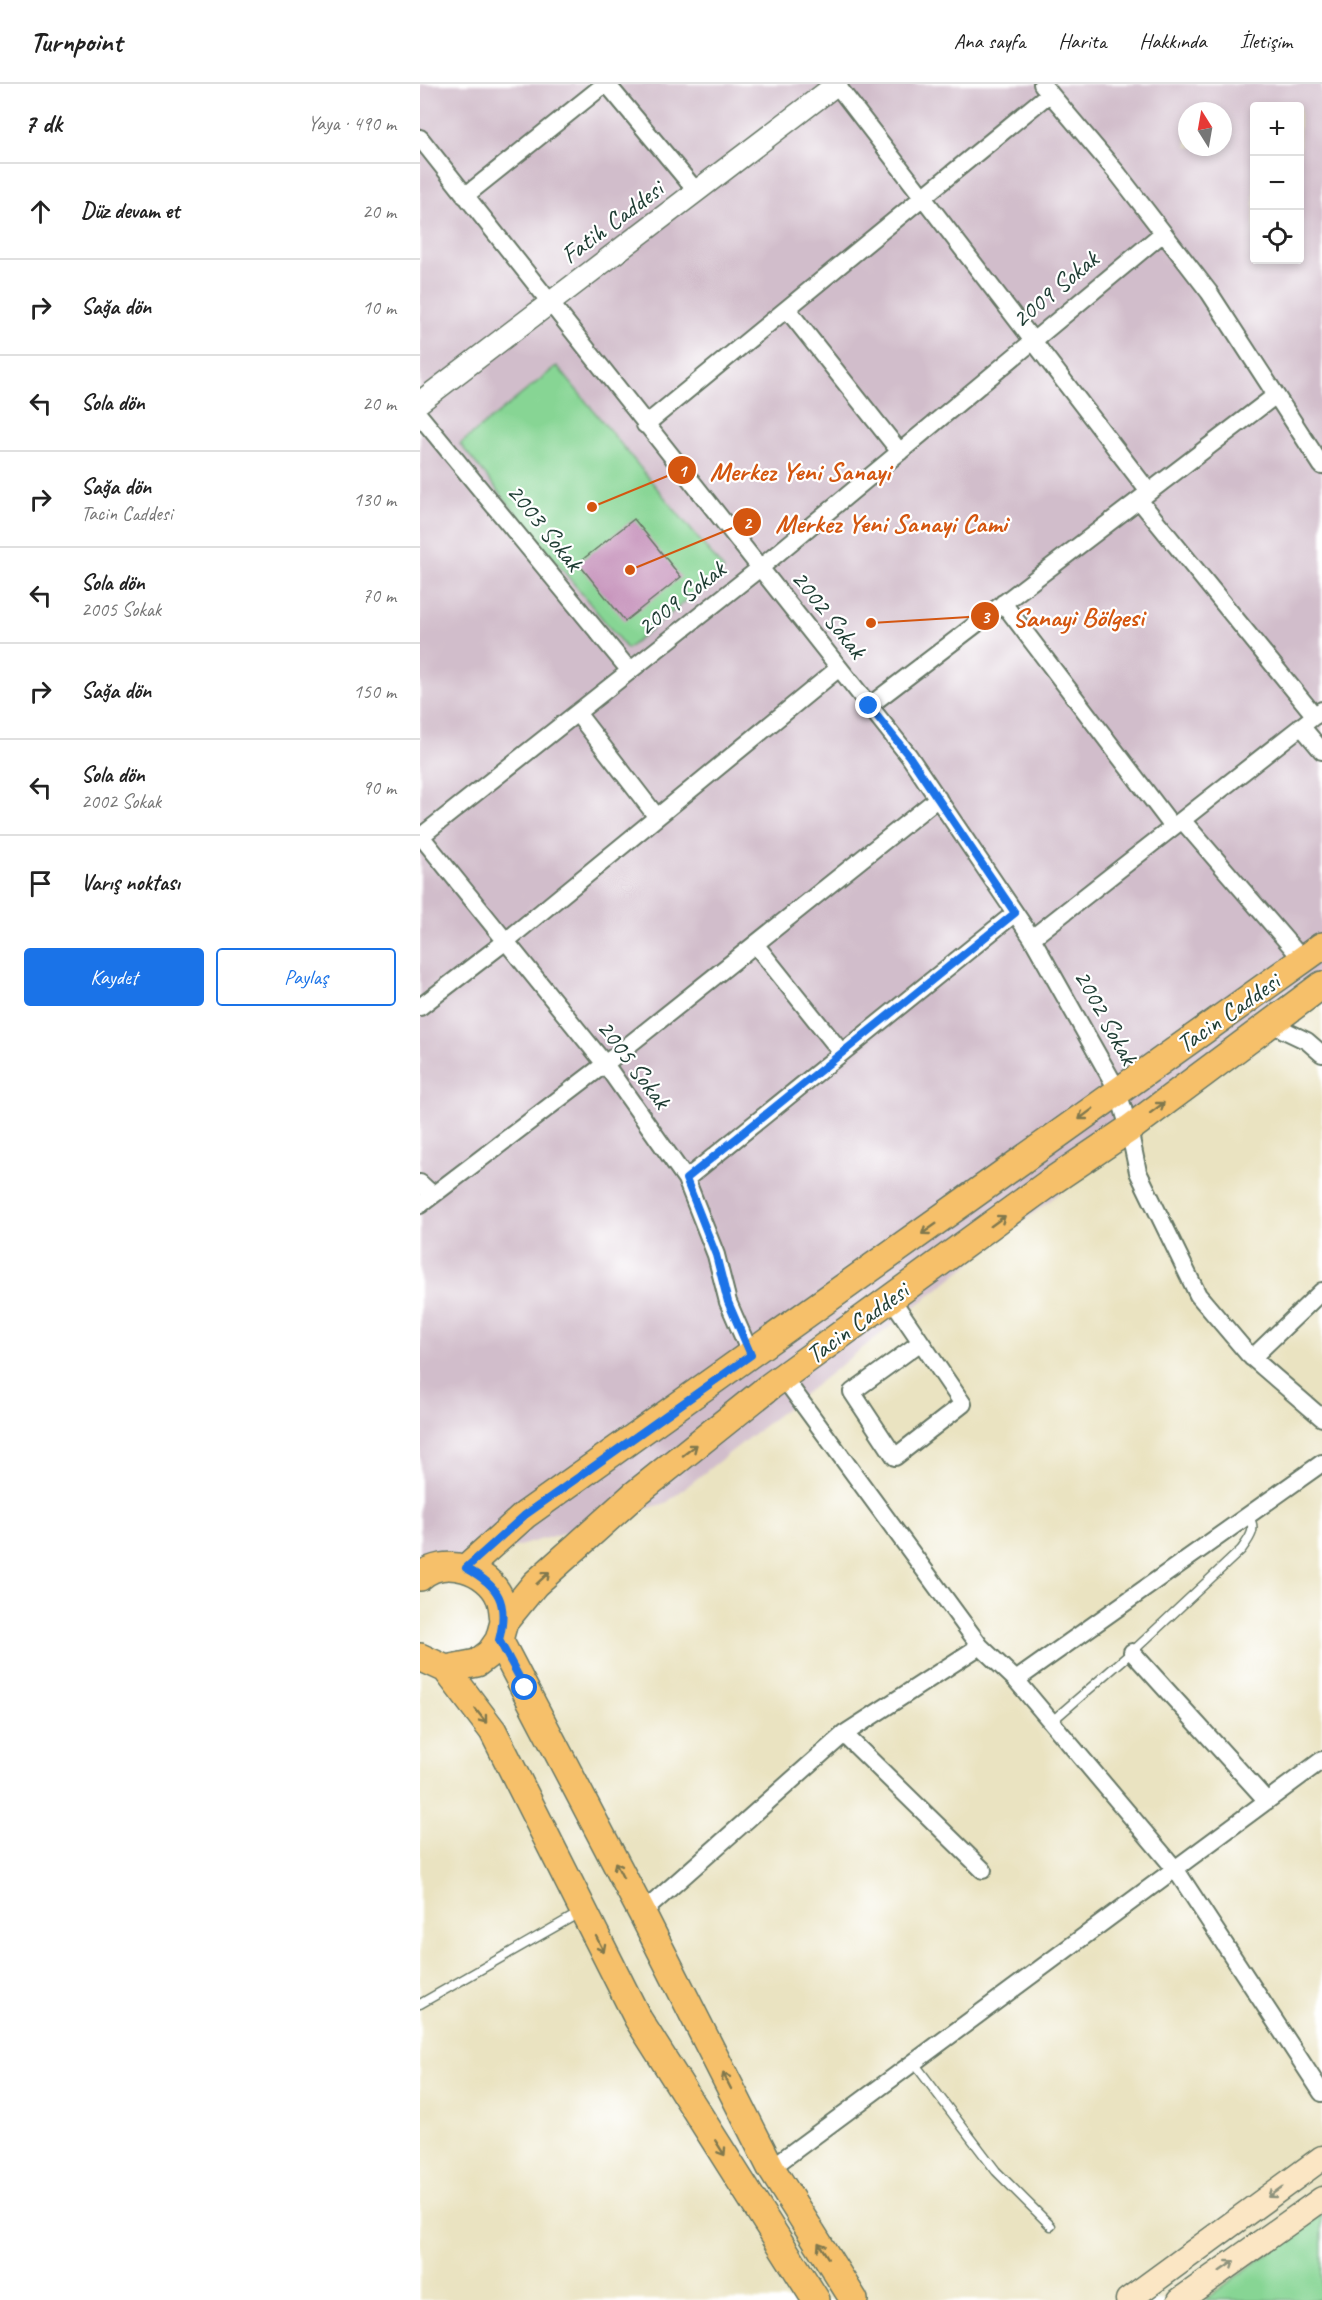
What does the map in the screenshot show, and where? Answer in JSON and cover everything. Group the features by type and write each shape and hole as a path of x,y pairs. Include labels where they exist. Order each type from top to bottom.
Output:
{"main road":[{"name":"Tacin Caddesi","path":"466,1568 525,1515 1312,953"},
{"name":"Tacin Caddesi","path":"446,1669 477,1663 490,1653 502,1631 535,1584 634,1495 783,1377 1049,1183 1129,1129 1322,985"},
{"path":"421,1575 442,1567 466,1568 487,1579 500,1598 502,1631 642,1913 771,2168 854,2300"},
{"path":"420,1657 446,1669 493,1731 638,2019 816,2300"},
{"path":"1128,2300 1322,2158"},
{"path":"1179,2300 1322,2199"}],"street":[{"path":"465,196 606,84 697,192"},
{"path":"837,84 1032,342 1144,496 1318,713 1032,938"},
{"name":"Fatih Caddesi","path":"420,402 837,84"},
{"path":"645,424 923,197 1046,89 1118,174 1209,292 1322,466"},
{"name":"2002 Sokak","path":"423,149 465,196 909,756 1032,938 1118,1091 1138,1172 1198,1294 1252,1358 1322,1418"},
{"name":"2009 Sokak","path":"420,836 760,568 1163,233"},
{"path":"787,309 900,452"},
{"path":"869,706 1276,395"},
{"name":"2003 Sokak","path":"420,416 630,671"},
{"path":"1003,603 1178,823 1312,953"},
{"path":"420,1006 506,941 839,668"},
{"path":"577,714 657,817"},
{"path":"1301,726 1322,751"},
{"path":"420,1182 427,1200 605,1064 938,798"},
{"name":"2005 Sokak","path":"420,836 605,1064 686,1179 716,1255 728,1302 751,1355"},
{"path":"686,1179 1015,913"},
{"path":"755,944 842,1053"},
{"path":"1269,1023 1307,1041 1322,1054"},
{"path":"1252,1358 1322,1292"},
{"path":"891,1298 921,1342 963,1404 895,1457 852,1392 921,1342"},
{"path":"783,1377 980,1646 1016,1680 1176,1870 1322,2093"},
{"path":"1016,1680 1322,1463"},
{"path":"642,1913 844,1734 980,1646"},
{"path":"1132,1652 1267,1801"},
{"path":"844,1734 983,1870"},
{"path":"771,2168 1322,1760"}],"lane":[{"path":"1051,1722 1132,1652 1241,1550 1252,1536 1252,1524 1248,1516"},
{"path":"420,2004 583,1910"},
{"path":"914,2063 996,2171 1051,2226"}],"shaded area":[{"path":"420,84 1322,84 1322,986 666,1503 420,1575"}],"green space":[{"path":"557,366 724,570 627,649 460,444"},
{"path":"1322,2214 1322,2300 1204,2300"}],"building":[{"path":"634,519 681,577 625,621 578,563"}],"place":[{"name":"Merkez Yeni Sanayi","path":"592,507"},
{"name":"Merkez Yeni Sanayi Cami","path":"630,570"},
{"name":"Sanayi Bölgesi","path":"871,623"}],"route":[{"path":"525,1688 499,1640 504,1622 500,1598 487,1579 466,1568 525,1515 751,1355 728,1302 716,1255 686,1179 1015,913 909,756 869,706"}]}
